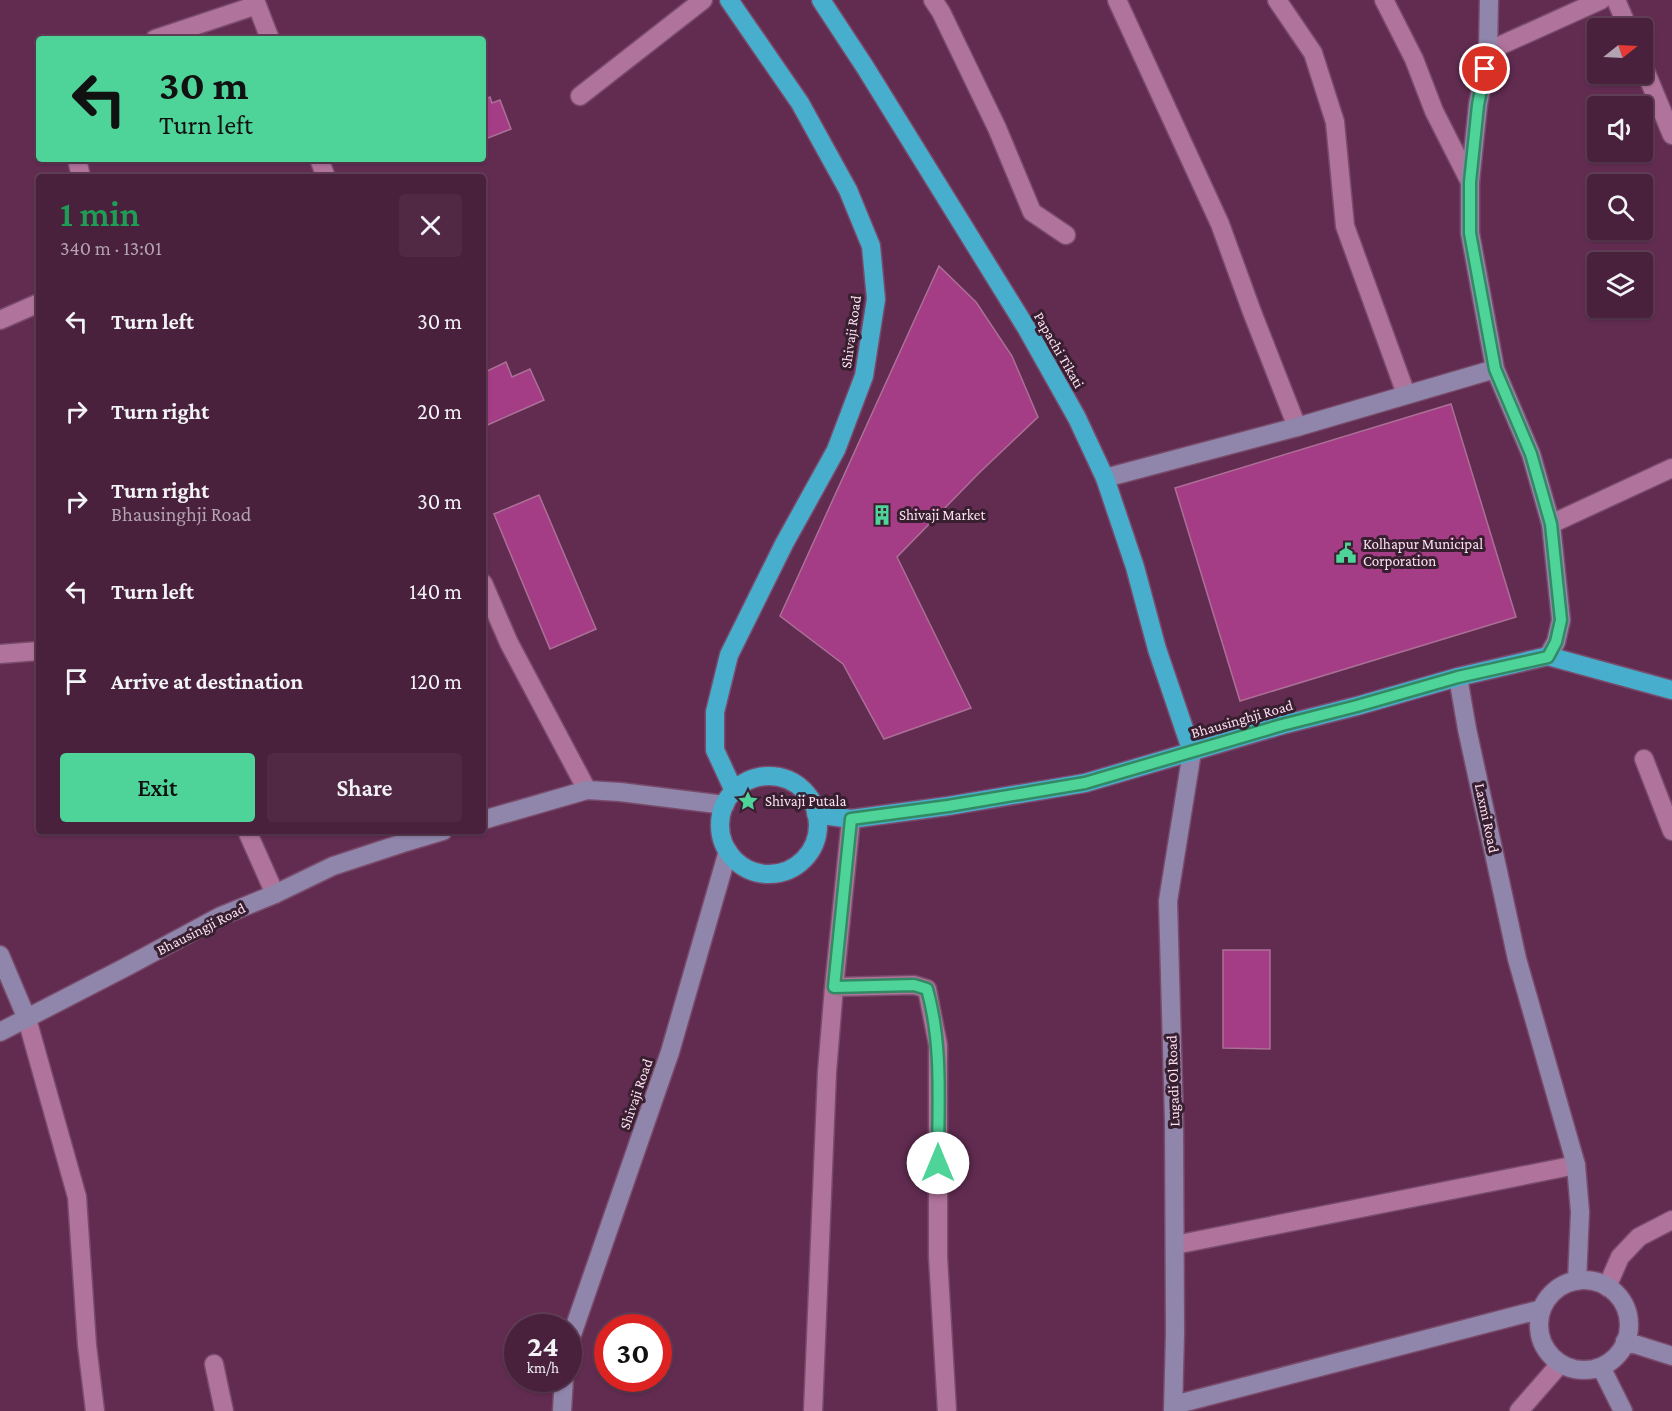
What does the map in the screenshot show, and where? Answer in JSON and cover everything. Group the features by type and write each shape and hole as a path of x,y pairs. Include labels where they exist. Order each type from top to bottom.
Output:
{"highway":[{"name":"Shivaji Road","path":"729,0 800,103 848,190 871,246 876,299 864,376 836,450 784,544 729,655 715,712 715,750 729,798"},
{"name":"Papachi Tikati","path":"821,0 1027,328 1077,418 1105,478 1135,567 1157,649 1192,752"},
{"name":"Bhausinghji Road","path":"816,814 851,819 948,806 1085,783 1458,677 1548,657 1672,690"},
{"path":"762,776 777,776 793,782 805,792 814,806 818,822 817,837 810,852 799,864 784,872 769,874 753,871 738,863 728,851 721,836 720,820 729,798 746,781 762,776"}],"street":[{"path":"580,96 703,0"},
{"path":"933,0 941,12 997,129 1032,212 1066,235"},
{"path":"1117,0 1221,224 1252,312 1297,427"},
{"path":"1278,0 1313,53 1329,102 1335,122 1345,226 1406,394"},
{"path":"1384,0 1414,59 1434,111 1470,182"},
{"path":"1489,0 1488,51 1478,105 1470,182 1470,233 1495,369 1531,454 1551,524 1561,620 1556,642 1548,657"},
{"path":"1488,51 1601,0"},
{"path":"1616,0 1624,18"},
{"path":"163,36 256,3 269,36"},
{"path":"1651,84 1672,135"},
{"path":"0,320 36,304"},
{"path":"1105,478 1297,427 1495,369"},
{"path":"1551,524 1672,468"},
{"path":"486,590 510,643 587,790"},
{"path":"0,654 36,651"},
{"name":"Laxmi Road","path":"1458,677 1467,729 1517,959 1575,1165 1580,1212 1577,1281"},
{"name":"Lugadi Ol Road","path":"1173,1408 1174,1121 1168,901 1192,752"},
{"path":"1644,759 1672,831"},
{"path":"486,819 587,790 729,798"},
{"path":"813,1411 827,1072 851,819"},
{"path":"249,834 274,894"},
{"name":"Bhausingji Road","path":"0,1032 27,1020 221,916 333,866 433,834"},
{"name":"Shivaji Road","path":"579,1314 670,1052 728,851"},
{"path":"0,955 27,1020 77,1197 87,1345 95,1411"},
{"path":"834,987 914,985 927,989 931,1003 938,1045 938,1257 947,1411"},
{"path":"1175,1245 1575,1165"},
{"path":"1607,1287 1620,1257 1632,1244 1639,1237 1672,1220"},
{"path":"1577,1281 1592,1281 1607,1287 1618,1295 1629,1321 1628,1335 1622,1349 1601,1367 1588,1370 1574,1369 1560,1364 1549,1353 1541,1339 1539,1324 1542,1309 1550,1295 1562,1286 1577,1281"},
{"path":"1173,1408 1542,1309"},
{"path":"1625,1341 1672,1356"},
{"path":"214,1364 224,1411"},
{"path":"1519,1411 1560,1364"},
{"path":"1601,1367 1623,1411"},
{"path":"562,1411 563,1392"}],"building":[{"path":"490,97 492,103 500,100 511,129 486,139 486,99"},
{"name":"Shivaji Market","path":"939,266 976,302 1012,356 1038,417 979,473 897,557 971,708 884,739 843,664 780,616"},
{"path":"506,362 512,377 530,369 544,400 486,426 486,372"},
{"name":"Kolhapur Municipal Corporation","path":"1451,404 1516,617 1240,701 1175,488"},
{"path":"539,495 596,629 550,649 494,514"},
{"path":"1223,950 1270,950 1270,1049 1223,1048"}],"place":[{"name":"Shivaji Market","path":"882,515"},
{"name":"Kolhapur Municipal Corporation","path":"1346,553"},
{"name":"Shivaji Putala","path":"748,801"}],"route":[{"path":"938,1163 938,1045 927,989 914,985 834,987 851,819 948,806 1085,783 1421,687 1548,657 1556,642 1561,620 1551,524 1531,454 1495,369 1470,233 1470,182 1478,105 1485,69"}]}
